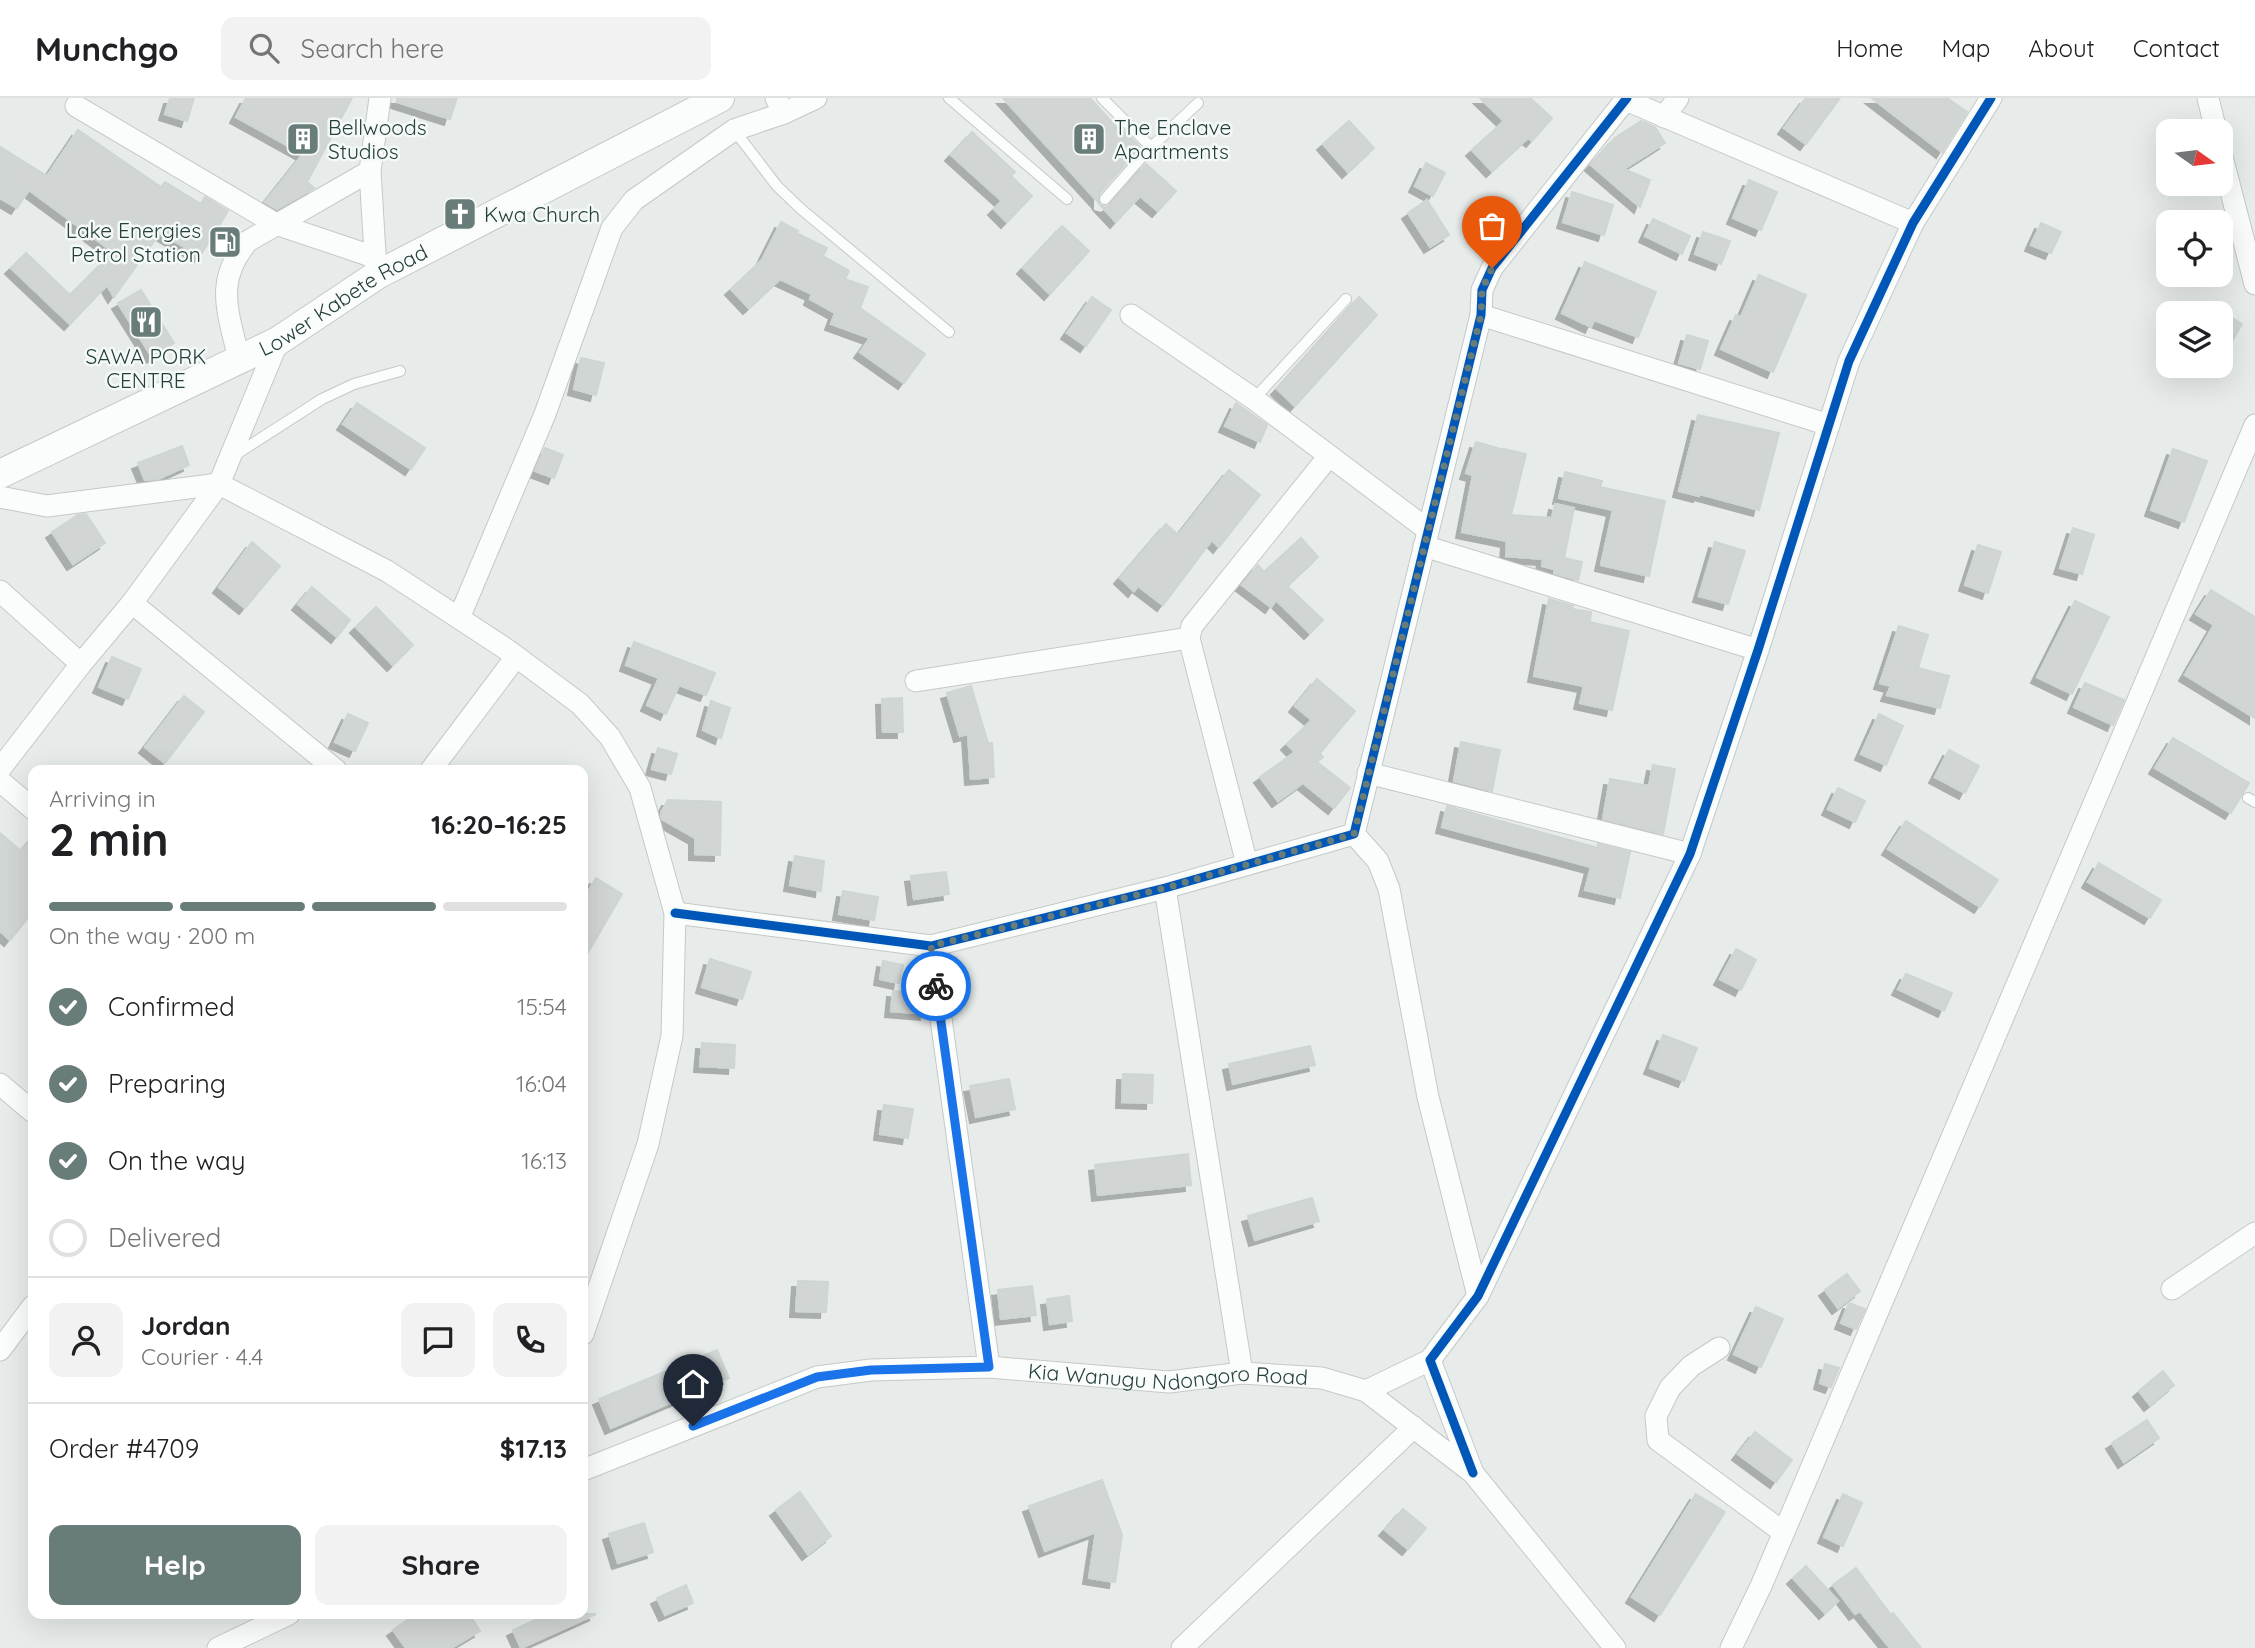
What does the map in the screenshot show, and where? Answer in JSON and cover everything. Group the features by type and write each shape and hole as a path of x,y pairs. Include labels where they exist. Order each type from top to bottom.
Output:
{"main road":[{"name":"Lower Kabete Road","path":"0,474 278,341 375,266 720,98"}],"street":[{"path":"76,106 276,224 375,266 370,171 380,98"},
{"path":"460,618 545,414 612,228 634,201 734,131 780,105 816,98"},
{"path":"1664,117 1678,98"},
{"path":"1366,1391 1430,1360 1478,1296 1690,854 1758,650 1849,361 1913,223 1991,98"},
{"path":"2208,98 2213,119"},
{"path":"1354,834 1481,315 1482,290 1492,268 1626,99 1913,223"},
{"path":"239,360 226,299 226,277 235,257 248,241 370,171"},
{"path":"2232,196 2255,284"},
{"path":"1131,315 1254,399 1329,456 1426,538 1758,650"},
{"path":"1481,315 1829,425"},
{"path":"0,769 132,603 219,484 278,341"},
{"path":"1731,1648 1783,1532 2255,425"},
{"path":"1247,864 1189,638 1192,626 1329,456"},
{"path":"0,497 47,506 219,484 387,571 460,618 580,704 610,737 640,788 676,913 672,1036 648,1144 588,1319"},
{"path":"0,591 81,664"},
{"path":"132,603 330,765"},
{"path":"916,681 1189,638"},
{"path":"435,765 516,657"},
{"path":"1368,773 1690,854"},
{"path":"0,781 28,805"},
{"path":"676,913 931,946 1165,888 1354,834"},
{"path":"1354,834 1378,861 1389,889 1428,1097 1478,1296"},
{"path":"1165,888 1242,1373"},
{"path":"931,946 989,1367"},
{"path":"0,1084 28,1108"},
{"path":"2172,1289 2255,1233"},
{"path":"0,1350 28,1313"},
{"path":"1719,1348 1691,1366 1670,1388 1656,1416 1658,1440 1783,1532"},
{"path":"1430,1360 1472,1473"},
{"name":"Kia Wanugu Ndongoro Road","path":"588,1464 817,1377 871,1370 989,1367 1169,1382 1242,1373 1322,1378 1366,1391 1472,1473 1615,1648"},
{"path":"1182,1648 1414,1427"},
{"path":"218,1648 278,1619"},
{"path":"243,1648 266,1624"}],"lane":[{"path":"949,98 1067,199"},
{"path":"1102,98 1152,148"},
{"path":"1105,198 1198,103"},
{"path":"734,131 777,186 801,209 949,332"},
{"path":"1254,399 1346,299"},
{"path":"230,458 321,398 354,384 400,371"}],"building":[{"path":"170,98 194,98 187,121 165,114"},
{"name":"Bellwoods Studios","path":"246,98 352,98 307,182 314,188 277,209 265,202 303,154 236,117"},
{"path":"397,98 457,98 450,119 397,102"},
{"name":"The Enclave Apartments","path":"1003,98 1090,98 1117,128 1119,126 1140,147 1099,194 1099,203"},
{"path":"1480,98 1530,98 1552,118 1532,141 1528,138 1492,171 1472,150 1504,121"},
{"path":"1806,98 1840,98 1806,144 1784,128"},
{"path":"1872,98 1947,98 1967,112 1942,152"},
{"path":"1349,121 1374,148 1348,172 1323,144"},
{"path":"1641,121 1655,127 1665,143 1624,169 1650,180 1640,207 1591,165 1615,138"},
{"path":"78,130 161,187 165,182 201,204 205,197 228,211 200,256 160,233 114,297 107,285 70,324 11,268 26,253 70,295 113,252 29,190 17,208 0,198 0,147 47,176"},
{"path":"972,132 1015,172 1011,176 1032,196 1007,222 994,209 1002,201 951,155"},
{"path":"1426,163 1445,173 1433,196 1415,186"},
{"path":"1146,164 1176,191 1158,211 1140,196 1116,222 1100,205 1107,207 1111,204"},
{"path":"1749,180 1777,192 1761,230 1733,218"},
{"path":"1572,192 1613,205 1604,235 1563,222"},
{"path":"1427,200 1449,235 1430,247 1408,213"},
{"path":"1653,219 1690,236 1682,254 1645,236"},
{"path":"781,222 798,231 796,233 827,248 823,256 849,271 845,279 868,287 860,308 925,354 904,383 860,352 870,338 831,324 835,313 810,299 812,294 780,279 749,308 731,289 762,260"},
{"path":"2041,223 2061,232 2051,253 2031,245"},
{"path":"1062,226 1089,251 1050,294 1023,268"},
{"path":"1703,232 1730,241 1721,264 1695,254"},
{"path":"1585,262 1656,292 1638,337 1594,320 1591,327 1562,313"},
{"path":"1759,275 1806,295 1773,372 1721,349 1736,315 1741,317"},
{"name":"SAWA PORK CENTRE","path":"141,290 174,343 152,357 118,303"},
{"path":"1092,297 1111,310 1086,346 1067,333"},
{"path":"1359,297 1377,315 1295,406 1277,389"},
{"path":"2233,318 2242,324 2233,339"},
{"path":"1687,335 1708,341 1700,369 1679,363"},
{"path":"581,358 604,363 596,395 574,389"},
{"path":"357,403 425,448 411,469 343,424"},
{"path":"1236,403 1267,425 1260,442 1225,426"},
{"path":"1698,415 1779,433 1759,510 1679,491"},
{"path":"1476,442 1526,454 1511,515 1552,518 1555,504 1574,508 1564,558 1582,562 1578,580 1554,573 1554,569 1542,566 1543,559 1506,556 1507,541 1462,532 1473,475 1466,473"},
{"path":"182,446 189,465 158,479 145,480 138,463"},
{"path":"545,448 563,455 554,478 535,471"},
{"path":"2173,449 2207,461 2184,522 2151,510"},
{"path":"1229,470 1260,495 1219,547 1212,540 1163,605 1138,586 1134,591 1120,578 1166,524 1178,535"},
{"path":"1565,472 1602,481 1600,487 1665,501 1649,576 1601,565 1613,510 1559,498"},
{"path":"86,514 105,543 73,564 52,532 78,515"},
{"path":"2073,528 2094,535 2082,574 2060,568"},
{"path":"1301,538 1318,557 1287,586 1323,620 1310,633 1276,600 1271,607 1242,585 1258,565 1264,572"},
{"path":"252,542 280,566 245,608 219,587"},
{"path":"1715,542 1745,551 1728,604 1699,596"},
{"path":"1978,545 2001,552 1988,593 1965,585"},
{"path":"312,587 350,620 337,637 298,604"},
{"path":"2211,590 2255,617 2255,718 2185,675 2214,625 2196,614"},
{"path":"1549,599 1573,606 1572,609 1591,612 1590,622 1629,631 1612,710 1580,703 1584,686 1534,676"},
{"path":"2075,601 2109,617 2072,694 2037,677"},
{"path":"376,607 413,645 393,665 356,627"},
{"path":"1899,626 1928,635 1918,668 1949,676 1940,708 1887,695 1891,686 1880,683"},
{"path":"634,642 715,673 706,695 679,685 666,714 647,705 659,678 626,665"},
{"path":"112,657 141,669 128,699 99,687"},
{"path":"1317,679 1355,711 1320,753 1323,757 1317,762 1350,788 1334,808 1303,783 1278,801 1260,777 1295,752 1287,744 1312,720 1295,706"},
{"path":"2085,683 2124,700 2113,725 2074,707"},
{"path":"971,686 988,743 992,743 994,777 971,779 968,734 960,736 947,693"},
{"path":"184,696 204,712 165,763 145,747"},
{"path":"902,698 903,732 883,732 882,699"},
{"path":"711,701 730,708 721,738 703,730"},
{"path":"348,714 368,723 355,751 335,742"},
{"path":"1879,714 1903,726 1886,765 1861,754"},
{"path":"2173,738 2249,783 2231,813 2155,768"},
{"path":"1461,742 1500,750 1492,791 1454,781"},
{"path":"658,748 677,754 671,774 652,769"},
{"path":"1949,750 1979,766 1965,793 1935,777"},
{"path":"1653,765 1675,769 1663,834 1603,819 1610,779 1649,786"},
{"path":"1838,788 1865,801 1855,822 1828,809"},
{"path":"668,800 721,802 720,855 695,854 695,838 662,819 661,813"},
{"path":"1447,806 1598,848 1598,844 1630,852 1620,898 1585,890 1591,867 1442,827"},
{"path":"1906,821 1998,880 1980,907 1888,849"},
{"path":"0,833 21,851 28,843 28,918 10,940 0,931"},
{"path":"795,856 824,861 821,891 790,885"},
{"path":"2099,863 2161,900 2150,918 2088,882"},
{"path":"946,872 949,894 914,899 911,876"},
{"path":"596,878 622,894 588,952 588,892"},
{"path":"843,891 878,897 874,920 839,914"},
{"path":"1736,949 1756,960 1741,990 1720,979"},
{"path":"710,959 751,972 742,999 702,987"},
{"path":"883,961 903,965 899,983 880,979"},
{"path":"1906,974 1952,993 1944,1011 1898,989"},
{"path":"893,991 924,994 926,1014 891,1011"},
{"path":"1663,1035 1697,1048 1684,1081 1650,1068"},
{"path":"702,1043 735,1045 734,1068 700,1066"},
{"path":"1310,1046 1315,1065 1233,1084 1229,1064"},
{"path":"1123,1074 1153,1075 1152,1103 1122,1102"},
{"path":"1009,1079 1015,1109 976,1117 970,1086"},
{"path":"884,1105 913,1109 908,1138 880,1134"},
{"path":"1188,1154 1191,1185 1098,1195 1095,1165"},
{"path":"1312,1198 1319,1221 1255,1240 1248,1216"},
{"path":"1847,1274 1860,1291 1838,1308 1825,1290"},
{"path":"798,1281 828,1282 826,1312 796,1311"},
{"path":"1032,1286 1036,1315 1001,1319 998,1290"},
{"path":"1069,1296 1072,1321 1050,1324 1047,1299"},
{"path":"1849,1303 1865,1309 1856,1329 1841,1323"},
{"path":"1756,1307 1783,1319 1761,1367 1734,1354"},
{"path":"717,1350 729,1378 611,1428 599,1399"},
{"path":"1825,1364 1839,1368 1831,1387 1820,1383"},
{"path":"2163,1371 2174,1385 2150,1405 2139,1391"},
{"path":"2147,1420 2159,1438 2124,1462 2112,1443"},
{"path":"1755,1432 1792,1460 1776,1482 1738,1454"},
{"path":"1102,1480 1122,1535 1115,1582 1089,1578 1096,1532 1045,1551 1029,1506"},
{"path":"800,1492 831,1536 808,1554 776,1510"},
{"path":"1696,1494 1725,1512 1660,1615 1632,1597"},
{"path":"1843,1494 1862,1503 1843,1546 1824,1537"},
{"path":"1403,1509 1426,1528 1408,1549 1385,1530"},
{"path":"644,1523 653,1552 618,1563 609,1534"},
{"path":"1806,1566 1838,1601 1825,1613 1793,1578"},
{"path":"1856,1568 1891,1615 1893,1613 1921,1648 1890,1648 1860,1611 1855,1614 1833,1585"},
{"path":"686,1585 693,1603 665,1615 657,1598"},
{"path":"409,1619 472,1619 480,1631 451,1648 406,1648 393,1630"},
{"path":"538,1619 585,1619 521,1648 513,1630"}],"cycle path":[{"path":"675,913 931,946 1165,888 1354,834 1481,315 1482,290 1492,268 1627,98"},
{"path":"1473,1473 1430,1360 1478,1296 1690,854 1758,650 1849,361 1913,223 1991,98"}],"way so far":[{"path":"936,986 931,946 1165,888 1354,834 1481,315 1482,290 1492,268"}],"place":[{"name":"Bellwoods Studios","path":"303,139"},
{"name":"The Enclave Apartments","path":"1089,139"},
{"name":"Kwa Church","path":"460,214"},
{"name":"Lake Energies Petrol Station","path":"225,242"},
{"name":"SAWA PORK CENTRE","path":"146,322"}],"route":[{"path":"693,1426 817,1377 871,1370 989,1367 936,986"}]}
